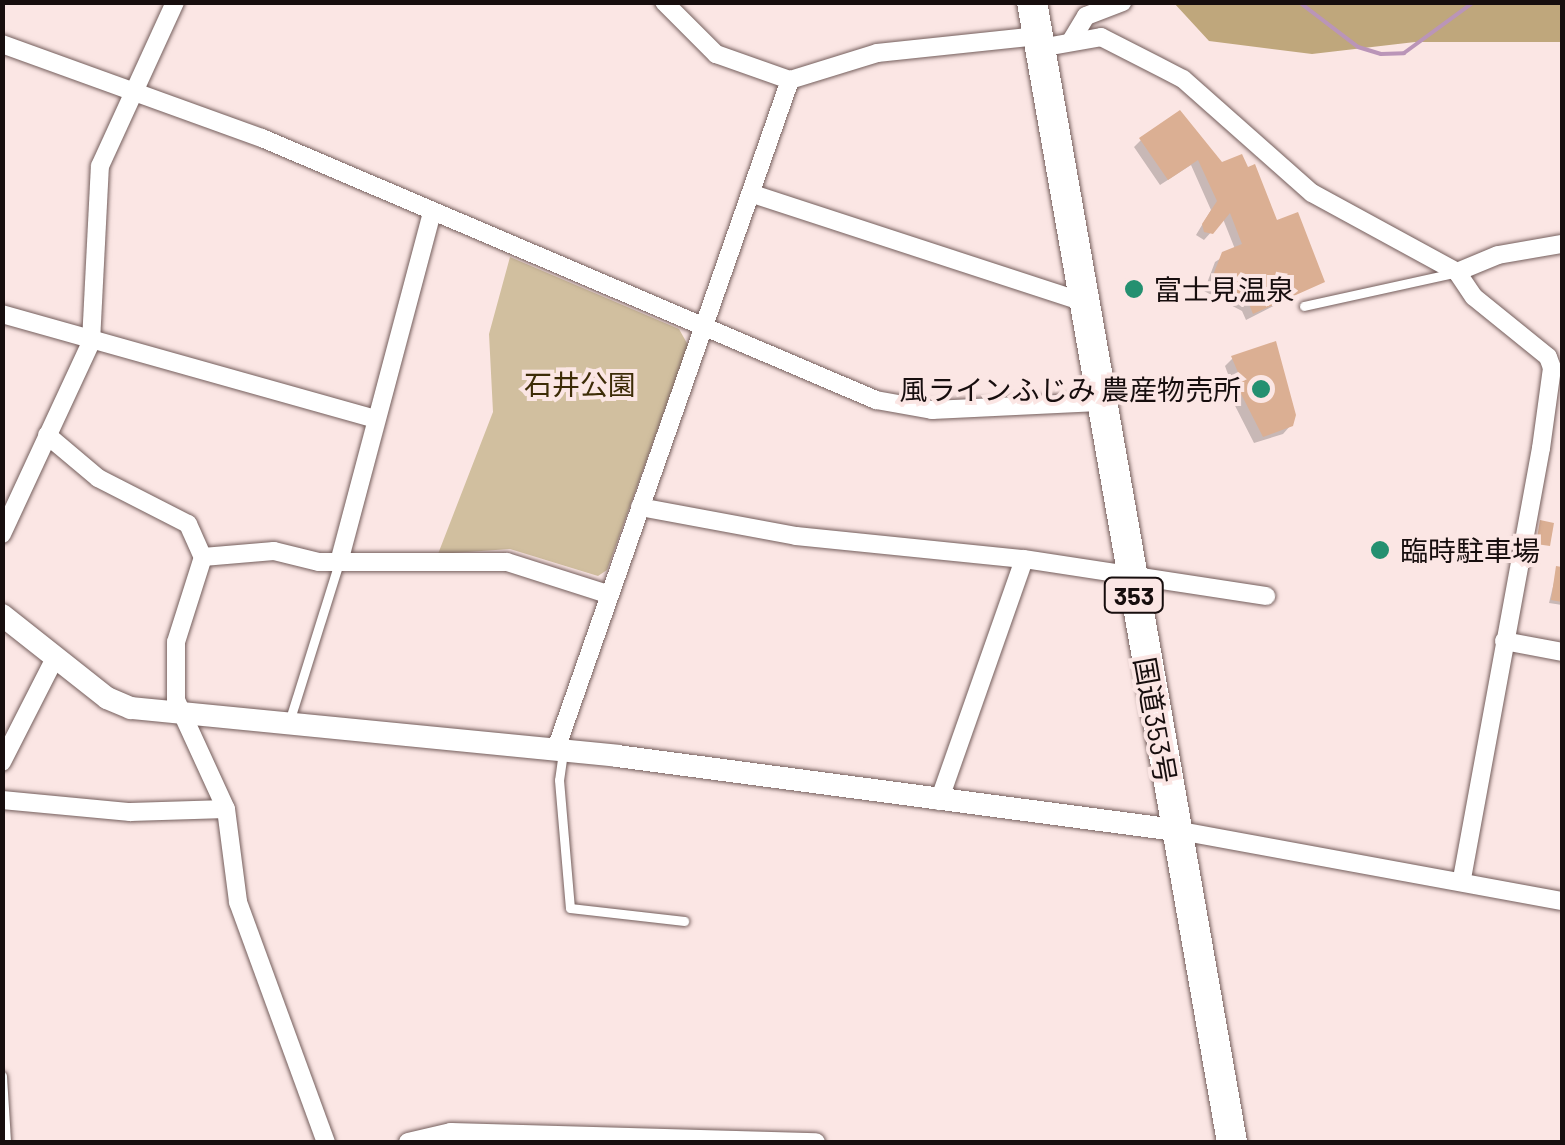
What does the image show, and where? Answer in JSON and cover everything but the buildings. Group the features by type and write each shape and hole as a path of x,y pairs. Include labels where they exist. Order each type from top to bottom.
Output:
{"highway":[{"name":"国道353号","path":"1032,2 1081,301 1232,1142"}],"street":[{"path":"2,534 91,342 100,166 175,2"},
{"path":"664,2 716,54 790,80 877,53 1101,37 1184,79 1312,193 1456,272 1474,297 1504,317 1552,368 1460,882"},
{"path":"1071,41 1086,16 1122,2"},
{"path":"2,44 136,88 876,400 932,410 1099,402"},
{"path":"559,749 607,594 753,194 790,80"},
{"path":"753,194 1081,301"},
{"path":"338,562 432,212"},
{"path":"1456,272 1498,255 1562,244"},
{"path":"2,314 375,419"},
{"path":"47,435 98,478 188,524 204,557 176,642 174,688 226,809 238,902 326,1142"},
{"path":"640,507 796,536 1024,559 1266,596"},
{"path":"204,557 274,550 338,562 507,562 607,594"},
{"path":"939,801 1024,559"},
{"path":"2,615 107,698 184,718 559,749 1175,830 1562,901"},
{"path":"1504,641 1562,652"},
{"path":"2,762 55,658"},
{"path":"2,800 130,812 226,809"},
{"path":"408,1142 451,1132 816,1142"}],"lane":[{"path":"1304,306 1456,272"},
{"path":"288,726 338,562"},
{"path":"559,749 570,908 684,922"},
{"path":"2,1076 6,1142"}],"green space":[{"name":"石井公園","path":"510,257 679,329 688,345 607,570 598,576 510,549 438,554 493,412 489,334"}],"shaded area":[{"path":"1174,3 1562,3 1562,42 1415,42 1312,54 1209,41"}],"waterway":[{"path":"1299,2 1358,47 1381,54 1404,53 1474,2"},
{"path":"1552,2 1562,3"}],"place":[{"name":"富士見温泉","path":"1134,289"},
{"name":"風ラインふじみ 農産物売所","path":"1261,389"},
{"name":"臨時駐車場","path":"1380,550"}]}
